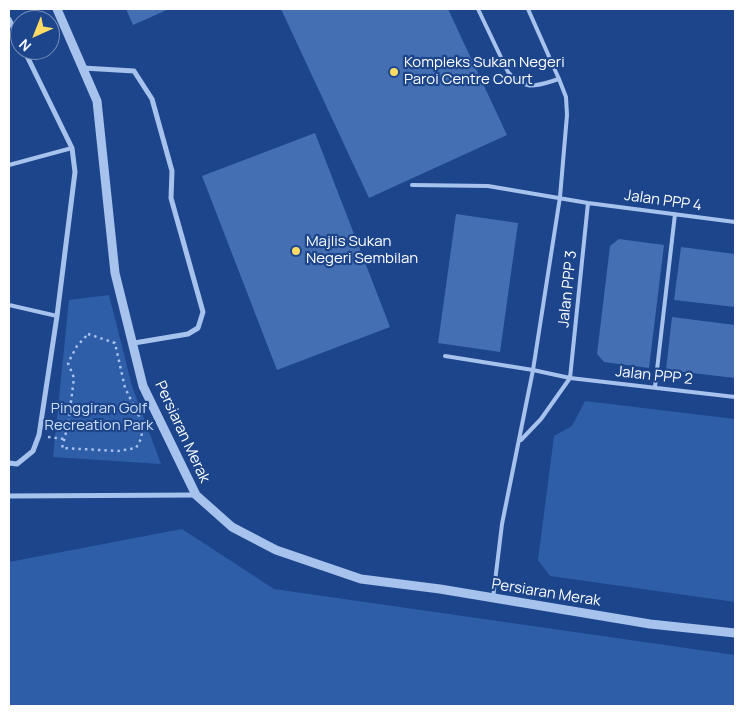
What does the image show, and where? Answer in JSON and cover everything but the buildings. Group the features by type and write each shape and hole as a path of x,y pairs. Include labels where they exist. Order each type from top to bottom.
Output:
{"street":[{"name":"Persiaran Merak","path":"57,9 97,101 115,273 134,343 143,386 196,495 232,527 276,550 361,579 440,589 650,624 735,633"},
{"path":"9,464 17,464 32,450 39,436 57,316 75,172 72,148 29,60"},
{"path":"83,68 134,71 152,99 172,171 171,198 203,312 198,328 188,334 134,343"},
{"path":"9,496 196,495"}],"lane":[{"path":"478,9 508,72 515,79 525,86 536,86 559,78"},
{"path":"493,599 502,524 533,370 560,198 567,115 566,97 528,9"},
{"path":"9,165 72,148"},
{"name":"Jalan PPP 4","path":"412,185 488,186 588,203 735,222"},
{"name":"Jalan PPP 3","path":"570,378 588,203"},
{"path":"655,387 675,214"},
{"path":"9,305 57,316"},
{"name":"Jalan PPP 2","path":"445,356 570,378 735,397"},
{"path":"520,440 541,419 570,378"}],"path":[{"path":"88,334 114,343 125,388 139,416 142,437 139,443 136,448 118,451 62,448 64,440 68,425 74,378 68,363 73,352 88,334"},
{"path":"39,436 64,440"}],"green space":[{"name":"Pinggiran Golf Recreation Park","path":"109,295 132,386 161,464 53,457 69,300"},
{"path":"585,401 735,419 735,602 550,576 538,560 554,436 572,426"},
{"path":"182,529 274,589 735,655 735,706 9,706 9,562"}],"place":[{"name":"Kompleks Sukan Negeri Paroi Centre Court","path":"394,72"},
{"name":"Majlis Sukan Negeri Sembilan","path":"296,251"}]}
